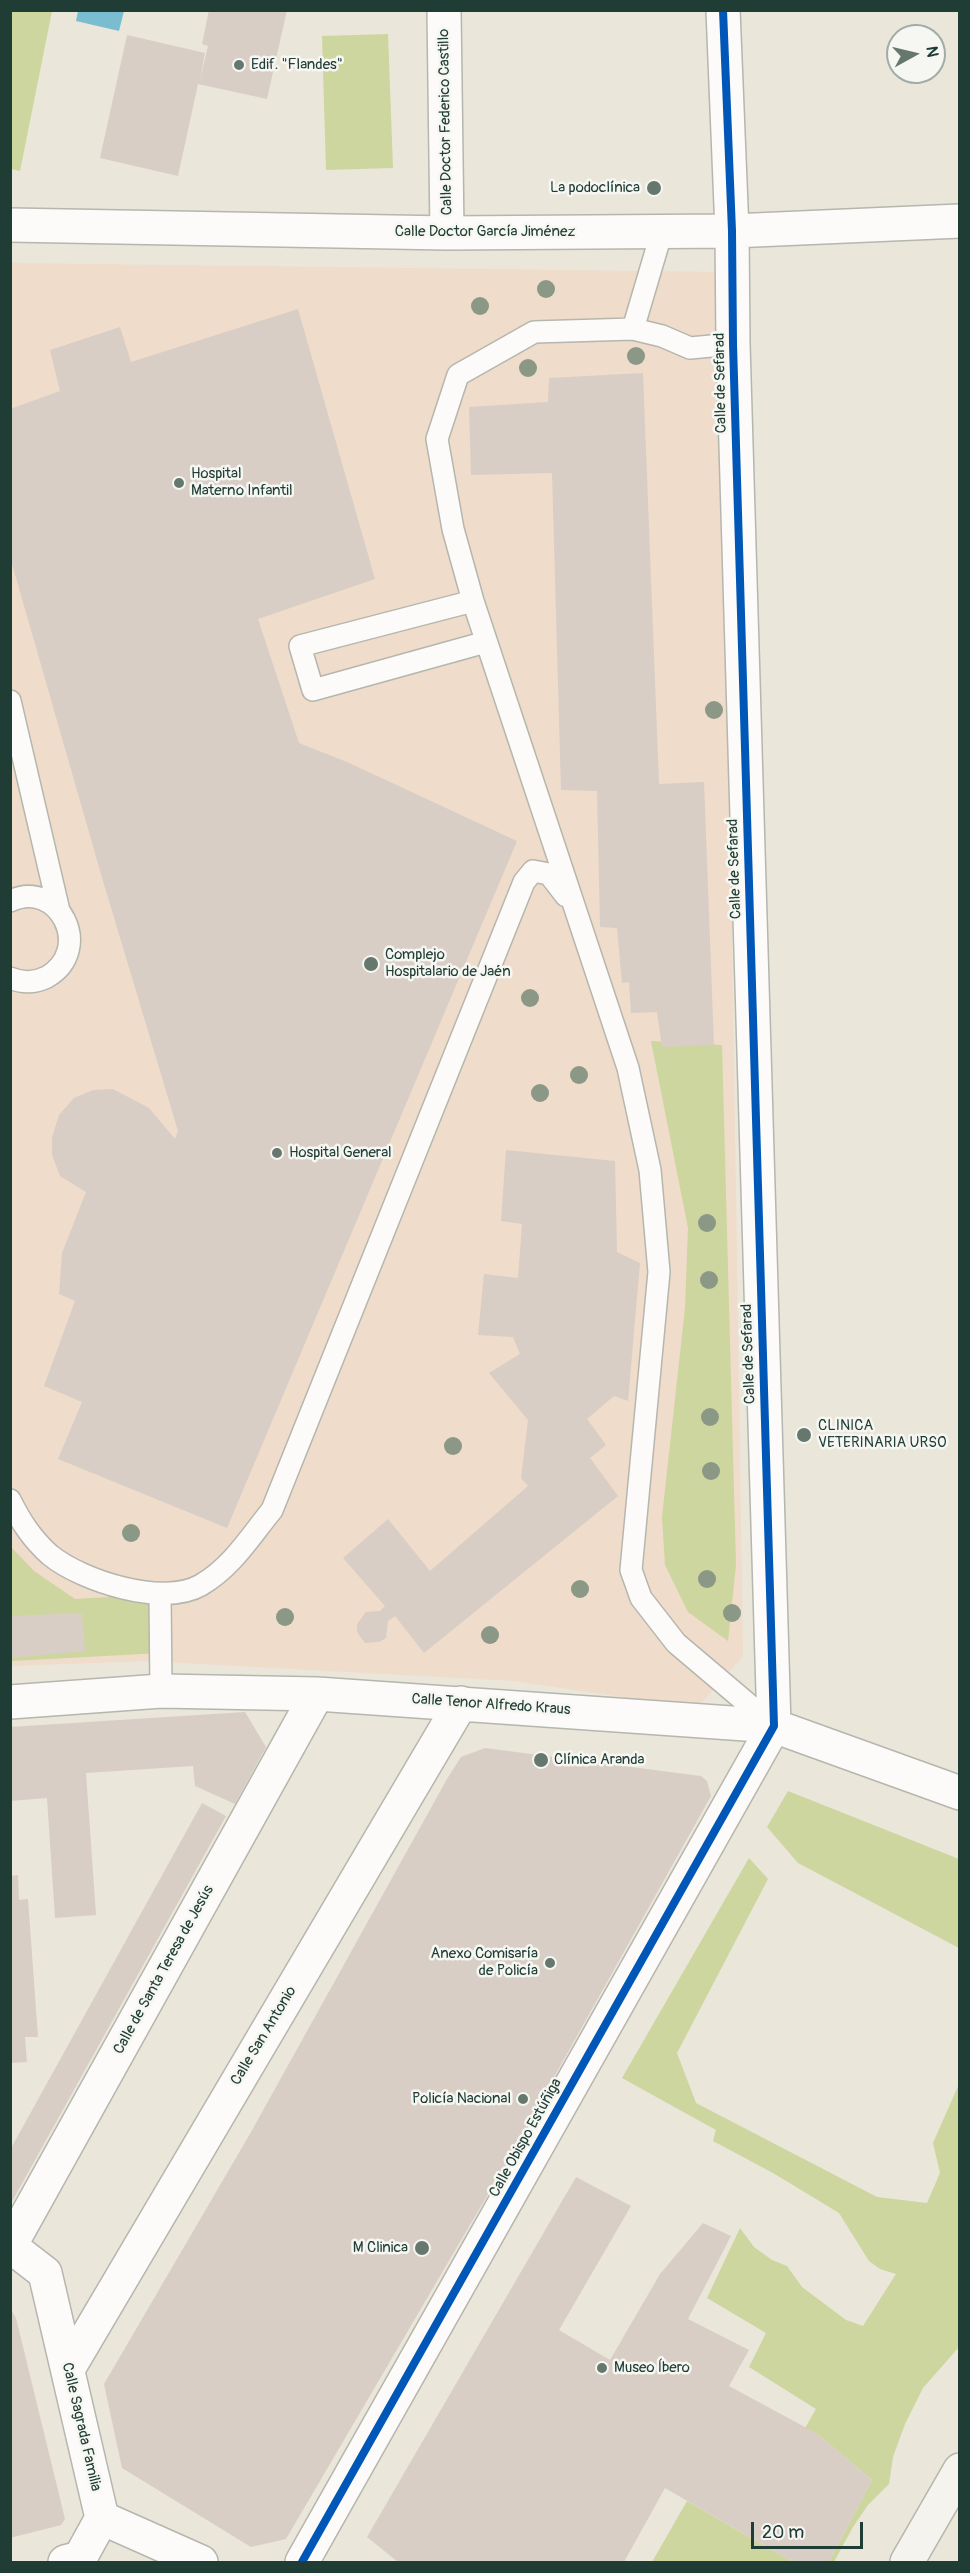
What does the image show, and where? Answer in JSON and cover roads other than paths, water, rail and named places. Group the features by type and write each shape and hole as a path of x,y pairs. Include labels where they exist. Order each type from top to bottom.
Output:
{"street":[{"name":"Calle Doctor Federico Castillo","path":"444,10 447,233"},
{"name":"Calle de Sefarad","path":"723,10 732,231 733,344 774,1726"},
{"name":"Calle Doctor García Jiménez","path":"10,225 447,233 732,231 960,221"},
{"name":"Calle Tenor Alfredo Kraus","path":"10,1702 162,1691 317,1694 774,1726 960,1793"},
{"name":"Calle de Santa Teresa de Jesús","path":"10,2246 317,1694"},
{"name":"Calle San Antonio","path":"68,2369 461,1703"},
{"name":"Calle Obispo Estúñiga","path":"302,2562 774,1726"},
{"name":"Calle Sagrada Familia","path":"10,2246 45,2273 102,2518"},
{"path":"907,2562 960,2470"},
{"path":"65,2562 80,2558 102,2518 201,2562"}],"lane":[{"path":"633,329 662,231"},
{"path":"733,344 690,348 662,336 633,329 534,332 458,375 436,439 453,529 472,601 628,1068 651,1182 659,1272 631,1570 641,1598 676,1643 774,1726"},
{"path":"472,601 300,646 313,690 486,642"},
{"path":"10,701 59,911 70,933 70,947 65,962 55,972 42,980 27,982 10,978"},
{"path":"10,1500 26,1531 51,1555 76,1572 145,1594 160,1594 198,1587 226,1568 272,1509 524,882 533,871 549,874 572,904"},
{"path":"10,901 26,897 38,898 59,911"},
{"path":"160,1594 162,1691"}],"water":[{"path":"78,11 124,11 119,31 76,21"}],"place":[{"name":"Edif. \"Flandes\"","path":"239,65"},
{"name":"La podoclínica","path":"654,188"},
{"name":"Hospital Materno Infantil","path":"179,483"},
{"name":"Complejo Hospitalario de Jaén","path":"371,964"},
{"name":"Hospital General","path":"277,1153"},
{"name":"CLINICA VETERINARIA URSO","path":"804,1435"},
{"name":"Clínica Aranda","path":"541,1760"},
{"name":"Anexo Comisaría de Policía","path":"550,1963"},
{"name":"Policía Nacional","path":"523,2099"},
{"name":"M Clinica","path":"422,2248"},
{"name":"Museo Íbero","path":"602,2368"}]}
